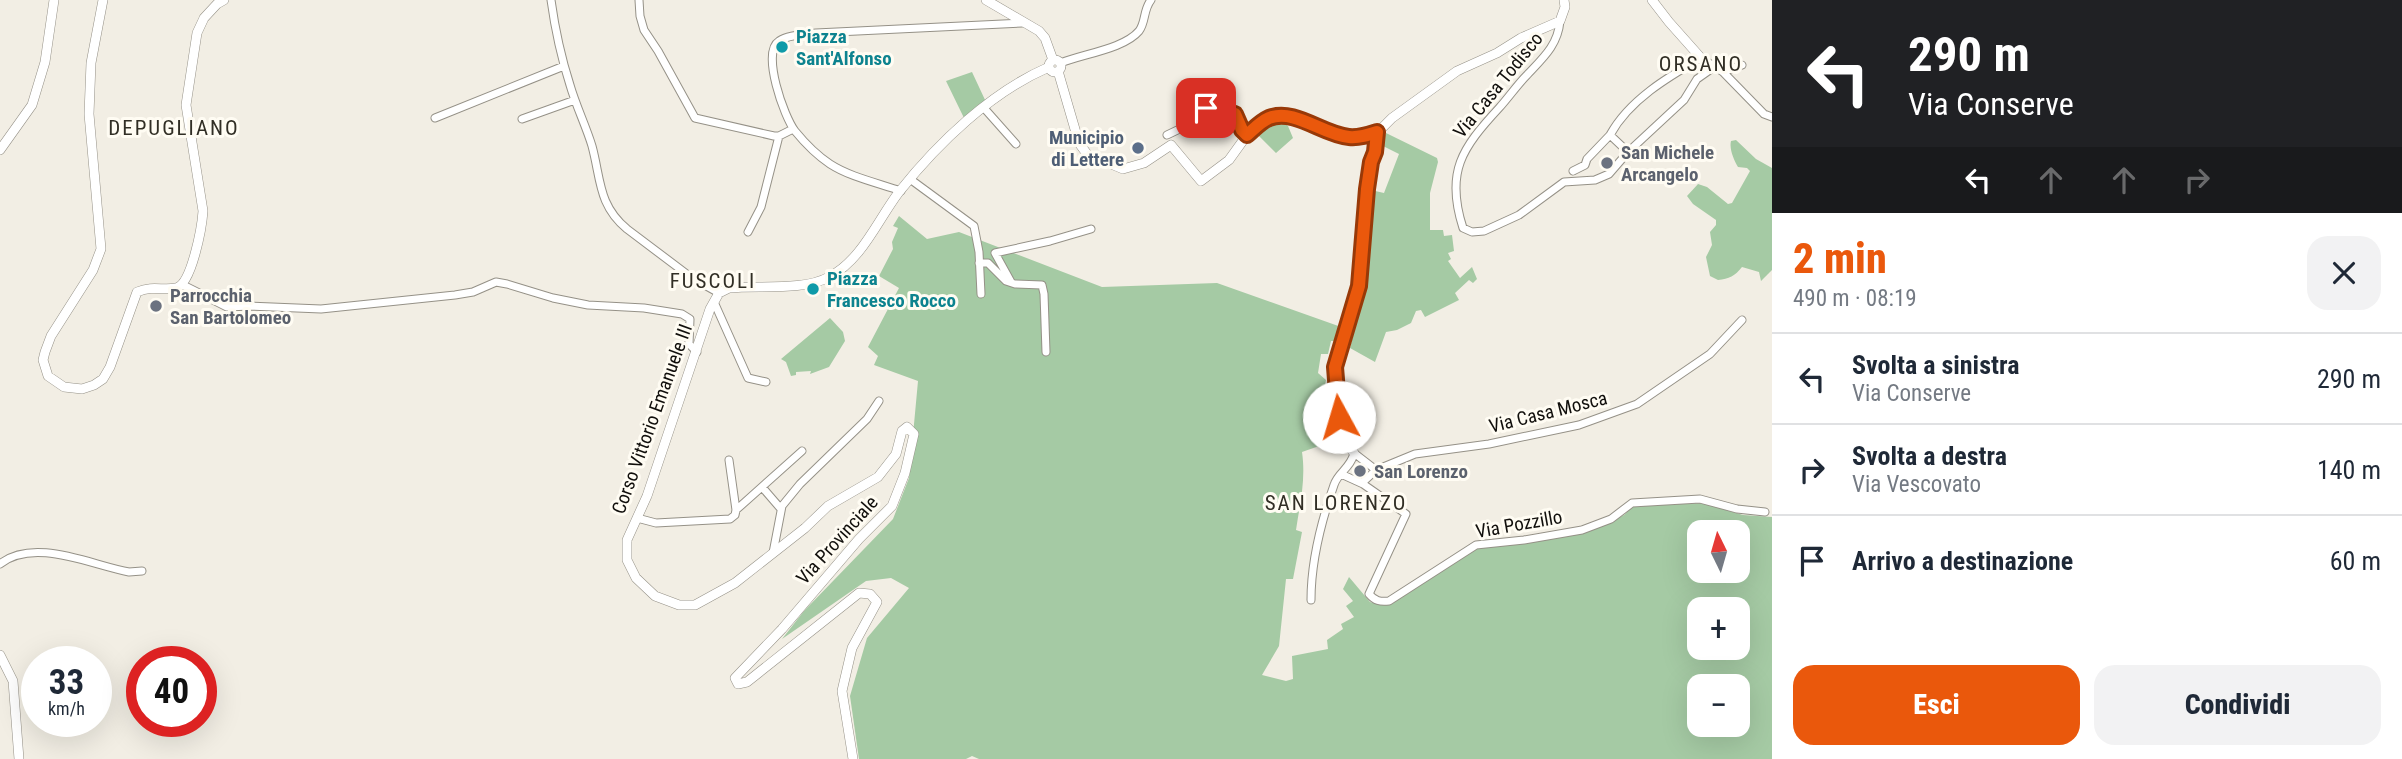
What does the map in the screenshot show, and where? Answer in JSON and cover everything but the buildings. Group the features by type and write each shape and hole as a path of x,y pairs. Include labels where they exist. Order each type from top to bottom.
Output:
{"street":[{"path":"0,150 32,104 45,62 54,0"},
{"path":"103,0 91,64 89,114 101,250 93,270 51,336 43,360 48,376 64,387 82,389 103,379 110,367 137,292 147,288 174,289 183,285 189,271 202,225 203,211 186,105 197,33 204,18 224,0"},
{"path":"551,0 564,66 592,148 599,187 615,218 716,298 748,377 766,382"},
{"path":"639,0 644,30 659,51 695,118 779,136 793,129"},
{"path":"986,0 1039,31 1045,38 1079,143 1087,154 1123,169 1144,163 1171,145 1201,181 1229,160 1247,135 1270,117 1281,116 1352,138 1377,132 1444,80 1521,38 1560,21 1565,7 1564,0"},
{"path":"716,298 729,288 804,284 827,279 859,252 910,179 984,108 1022,79 1131,38 1142,25 1145,7 1151,0"},
{"path":"1653,0 1669,23 1701,58 1723,72 1764,114 1772,117"},
{"name":"Via Casa Todisco","path":"1560,21 1559,32 1550,51 1468,144 1457,170 1458,211 1463,228 1472,232 1484,231 1519,215 1564,182 1595,180 1609,174 1628,152"},
{"path":"901,191 832,165 793,129 781,98 771,56 779,41 791,36 816,33 1022,23"},
{"path":"1573,171 1585,165 1587,159 1641,99 1701,58"},
{"path":"1723,72 1742,65"},
{"path":"435,118 564,66"},
{"path":"1610,135 1628,152 1684,100 1697,79 1714,67"},
{"path":"522,119 575,100"},
{"path":"1167,135 1195,120 1198,111 1212,107 1235,114 1247,135"},
{"path":"984,108 1017,144"},
{"path":"1362,483 1376,470 1354,453 1346,439 1339,417 1335,367 1359,286 1367,189 1377,132"},
{"path":"748,232 761,207 779,136"},
{"path":"910,179 974,226 981,294"},
{"path":"1011,282 995,253 1091,229"},
{"path":"979,263 988,263 1006,281 1015,284 1037,283 1044,288 1046,352"},
{"path":"183,285 227,307 321,309 455,295 472,292 496,282 588,305 644,308 682,314 690,319 689,344 697,352"},
{"name":"Corso Vittorio Emanuele III","path":"627,561 627,540 647,496 716,298"},
{"name":"Via Casa Mosca","path":"1376,470 1415,454 1489,444 1579,425 1637,404 1710,354 1742,320"},
{"path":"773,553 781,509 800,484 867,419 879,401"},
{"name":"Via Provinciale","path":"627,561 636,578 655,596 679,605 695,606 735,583 805,528 828,506 878,477 896,454 902,431 907,427 914,434 905,473 892,506 859,539 782,629 735,678 738,684 747,682 859,593 870,594 877,602 852,648 842,691 853,759"},
{"path":"736,510 802,451"},
{"path":"1311,600 1313,562 1322,523 1334,483 1351,465 1354,453"},
{"path":"636,518 656,523 730,519 736,510 729,460"},
{"name":"Via Pozzillo","path":"1341,474 1362,483 1406,514 1369,594 1380,602 1389,601 1408,590 1476,545 1582,530 1611,519 1632,503 1700,499 1737,509 1765,512"},
{"path":"762,487 781,509"},
{"path":"0,564 10,556 39,552 129,572 142,571"},
{"path":"0,655 13,681 19,759"}],"green space":[{"path":"972,72 986,102 964,118 946,81"},
{"path":"1282,122 1288,126 1293,138 1276,153 1257,134 1272,124"},
{"path":"1386,133 1437,158 1430,193 1430,230 1443,230 1444,236 1452,235 1454,251 1448,253 1451,259 1448,261 1460,278 1472,267 1477,279 1473,283 1469,280 1455,293 1459,300 1425,317 1421,310 1416,311 1411,323 1386,332 1375,362 1350,348 1368,272 1371,190 1384,193 1399,154 1381,145"},
{"path":"1736,140 1756,159 1772,168 1772,270 1761,281 1759,272 1742,267 1725,279 1718,280 1710,276 1706,257 1712,245 1710,232 1716,225 1716,220 1693,204 1687,196 1698,184 1707,187 1728,204 1732,203 1750,171 1738,167 1735,161 1731,141"},
{"path":"899,216 927,239 959,232 1102,287 1217,283 1344,328 1337,341 1331,341 1328,354 1321,354 1318,373 1326,380 1316,431 1320,432 1322,445 1302,452 1303,482 1296,530 1302,532 1293,579 1286,579 1279,646 1262,675 1286,681 1293,679 1292,656 1328,649 1327,640 1343,629 1341,624 1354,617 1346,606 1353,601 1343,589 1349,577 1370,602 1380,605 1401,598 1462,556 1481,547 1521,544 1548,536 1597,528 1624,515 1633,506 1703,503 1743,515 1772,517 1772,759 979,759 972,756 966,759 859,759 850,696 867,638 909,588 891,578 866,581 782,639 804,611 893,519 909,478 918,381 874,365 878,356 868,347 899,288 879,276 893,249 892,242 898,228 893,226"},
{"path":"830,318 843,332 845,341 829,367 810,374 811,371 796,372 796,375 791,376 786,362 781,359"}],"place":[{"name":"Piazza Sant'Alfonso","path":"782,47"},
{"name":"Municipio di Lettere","path":"1138,148"},
{"name":"San Michele Arcangelo","path":"1607,163"},
{"name":"Piazza Francesco Rocco","path":"813,289"},
{"name":"Parrocchia San Bartolomeo","path":"156,306"},
{"name":"San Lorenzo","path":"1360,471"}],"district":[{"name":"ORSANO","path":"1701,64"},
{"name":"DEPUGLIANO","path":"174,128"},
{"name":"FUSCOLI","path":"713,281"},
{"name":"SAN LORENZO","path":"1336,503"}],"route":[{"path":"1206,108 1212,107 1235,114 1247,135 1261,122 1270,117 1281,116 1352,138 1377,132 1367,189 1359,286 1335,367 1339,417"}]}
